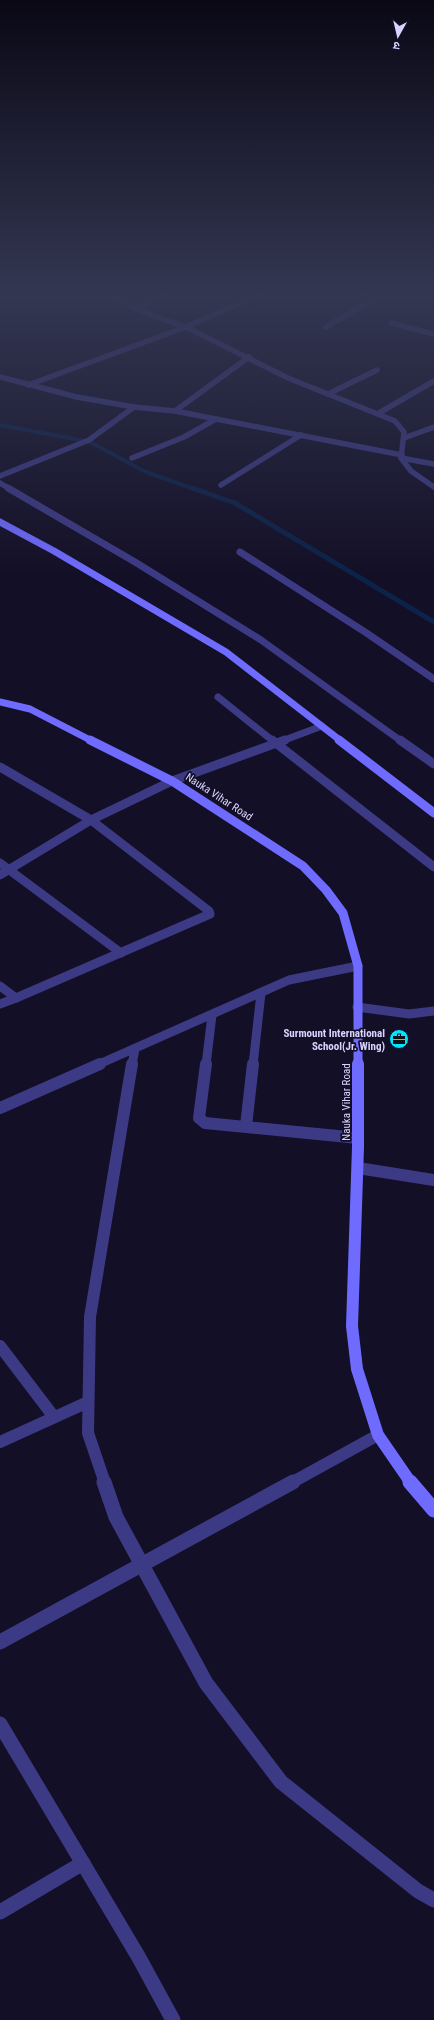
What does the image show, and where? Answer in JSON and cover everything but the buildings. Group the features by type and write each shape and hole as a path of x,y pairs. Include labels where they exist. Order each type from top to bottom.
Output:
{"street":[{"path":"37,387 77,397 216,419 402,456 434,464"},
{"path":"175,412 208,387"},
{"path":"311,387 379,414 395,422 404,432 402,456 411,471 434,487"},
{"path":"328,394 342,387"},
{"path":"379,414 424,387"},
{"path":"0,476 88,440 134,407"},
{"path":"132,458 184,437 216,419"},
{"path":"404,438 434,427"},
{"path":"221,485 302,436"},
{"path":"0,483 135,562 261,640 434,764"},
{"path":"0,522 54,551 226,652 434,813"},
{"path":"240,552 366,632 434,679"},
{"path":"218,697 434,867"},
{"name":"Nauka Vihar Road","path":"0,702 30,709 172,781 308,871 326,890 344,913 358,966 358,1168 352,1326 357,1369 378,1434 405,1476 434,1510"},
{"path":"0,875 91,820 172,781 322,726"},
{"path":"0,767 91,820 209,911 210,914 0,1004"},
{"path":"0,863 121,953"},
{"path":"0,1108 289,980 358,966"},
{"path":"0,986 16,998"},
{"path":"246,1126 261,993"},
{"path":"357,1007 409,1014 434,1011"},
{"path":"212,1015 199,1118 205,1123 358,1138"},
{"path":"135,1049 90,1317 88,1433 116,1517 206,1684 281,1782 418,1892 434,1900"},
{"path":"358,1168 434,1180"},
{"path":"0,1346 54,1417"},
{"path":"0,1442 88,1402"},
{"path":"0,1642 378,1434"},
{"path":"0,1724 174,2020"},
{"path":"0,1912 83,1863"}],"waterway":[{"path":"0,425 90,442 146,472 194,489"},
{"path":"192,488 235,503 434,622"}],"place":[{"name":"Surmount International School(Jr. Wing)","path":"399,1039"}]}
